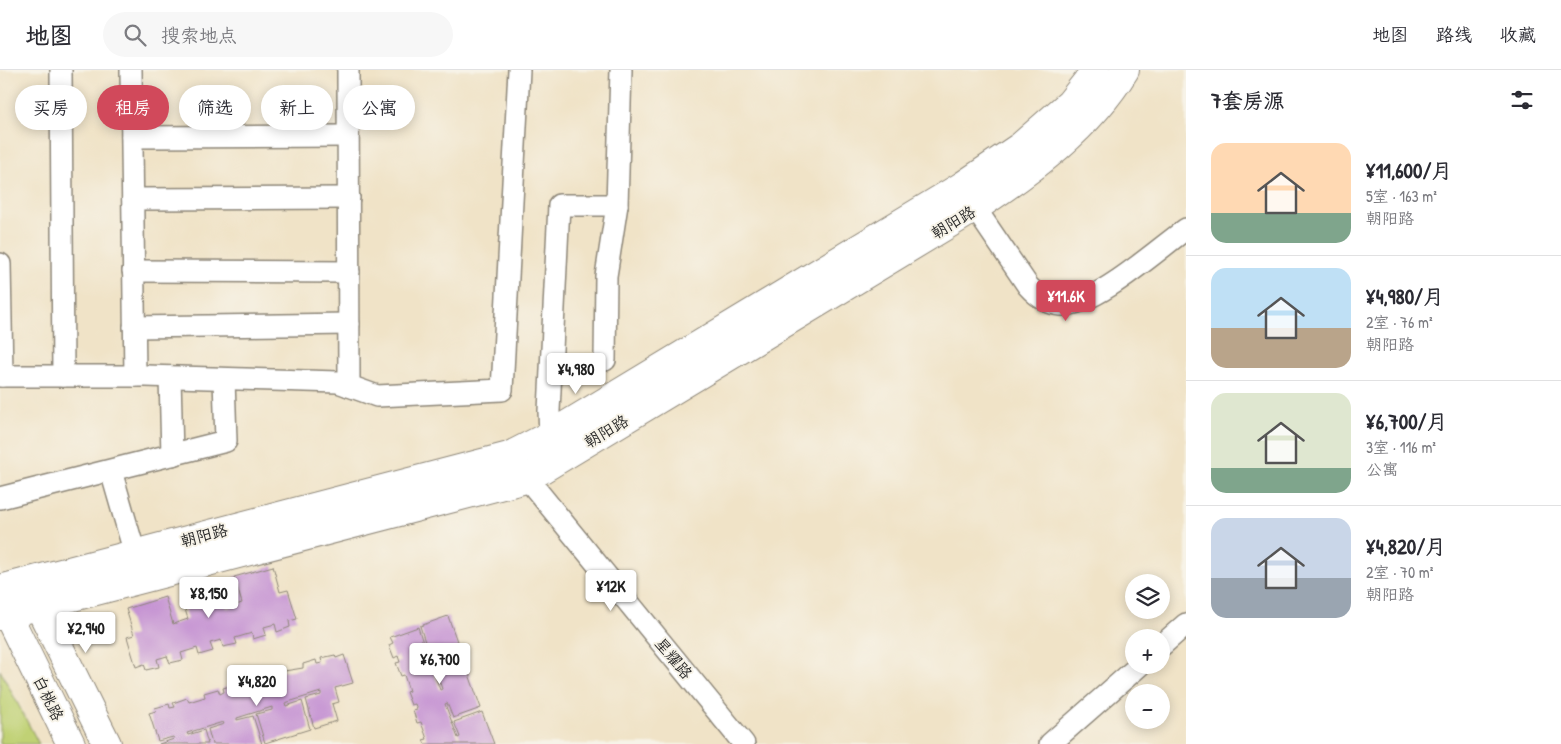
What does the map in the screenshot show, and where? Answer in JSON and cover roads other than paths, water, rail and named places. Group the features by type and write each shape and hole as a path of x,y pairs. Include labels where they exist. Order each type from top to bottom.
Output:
{"main road":[{"name":"朝阳路","path":"2,605 135,554 509,456 550,435 962,186 1021,146 1070,103 1096,70"},
{"name":"朝阳路","path":"33,594 526,479 975,208 1037,166 1067,140 1094,110 1125,70"},
{"name":"白桃路","path":"33,594 106,744"},
{"name":"白桃路","path":"2,605 72,744"}],"street":[{"path":"61,70 63,376"},
{"path":"131,70 135,376"},
{"path":"348,70 350,386"},
{"path":"0,264 1,376 135,376 338,382 377,396 502,390 519,70"},
{"path":"605,360 606,276 617,205 621,70"},
{"path":"132,137 348,136"},
{"path":"133,199 349,198"},
{"path":"550,435 549,411 560,205 617,205"},
{"path":"975,208 1028,286 1037,296 1048,302 1062,305 1092,297 1186,229"},
{"path":"133,271 349,272"},
{"path":"134,327 349,324"},
{"path":"170,377 172,455"},
{"path":"0,498 226,441 224,379"},
{"name":"星耀路","path":"509,456 744,744"},
{"path":"111,471 135,554"},
{"path":"1170,638 1186,624"},
{"path":"1050,744 1130,674"}]}
